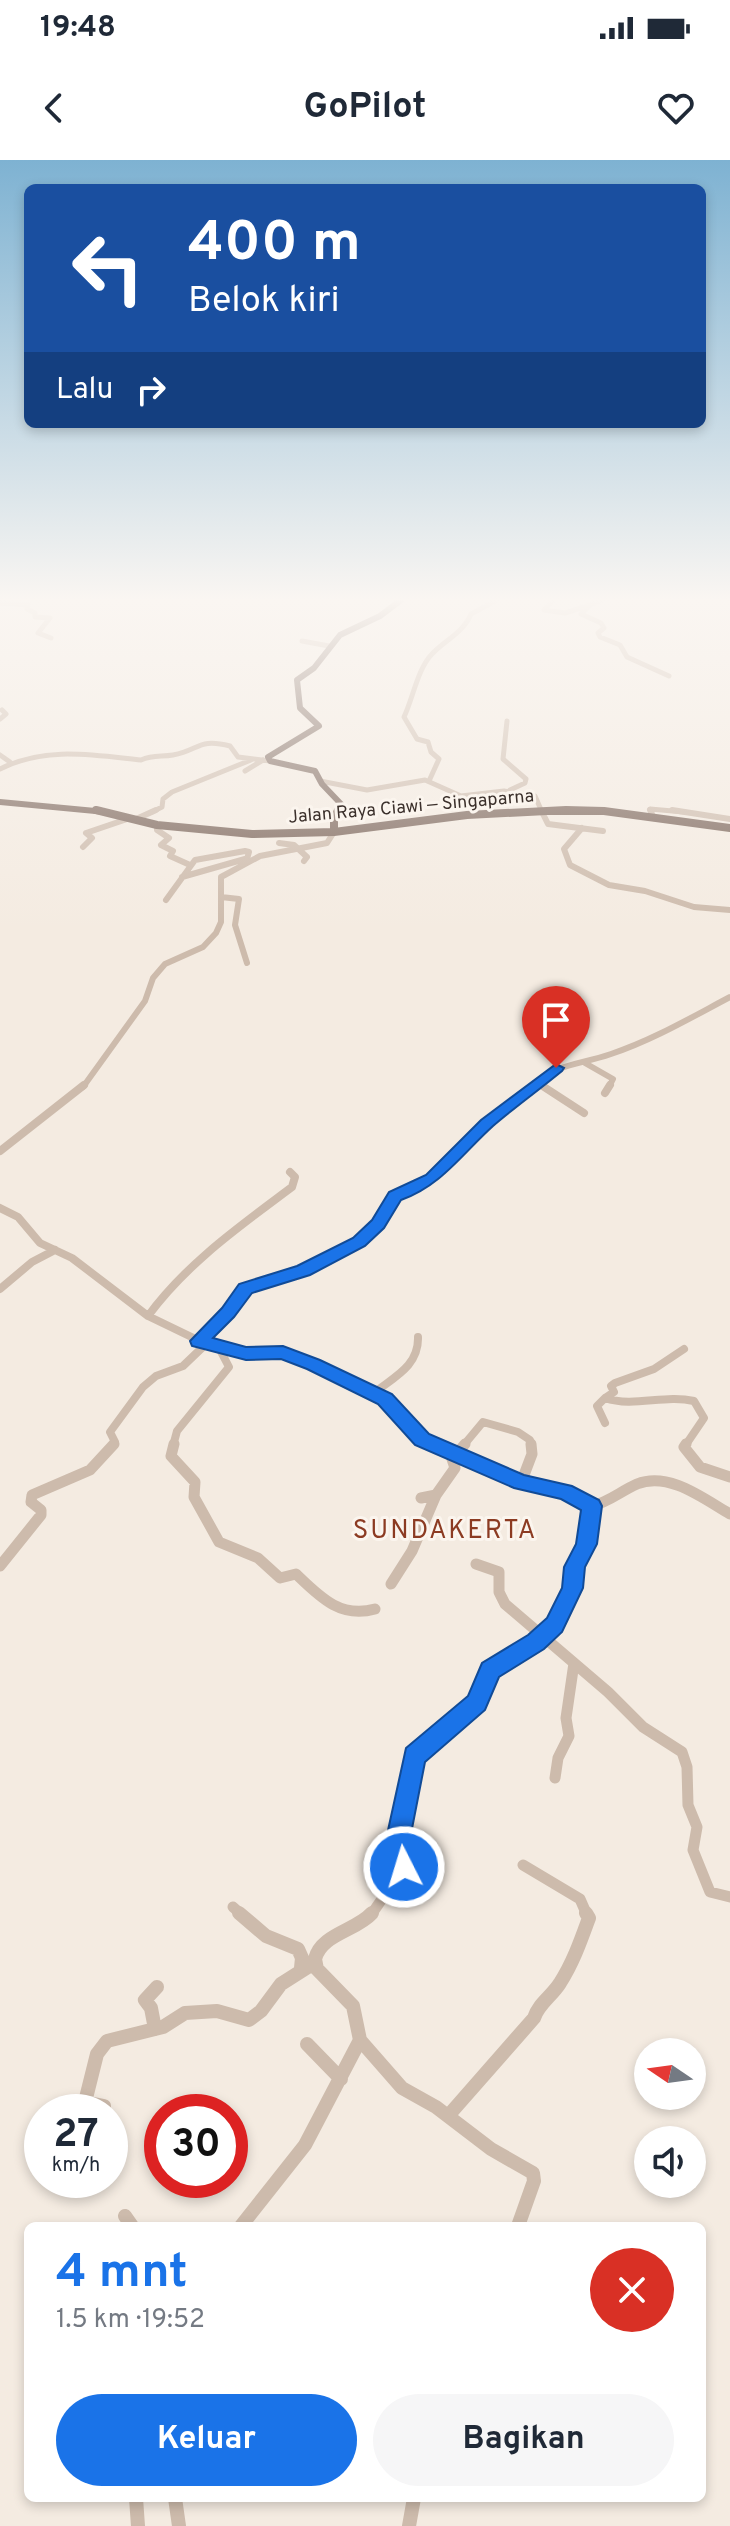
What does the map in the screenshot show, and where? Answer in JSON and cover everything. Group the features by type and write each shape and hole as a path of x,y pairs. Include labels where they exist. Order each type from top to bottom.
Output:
{"main road":[{"path":"302,710 319,726 269,755 266,760 312,769 341,804 334,819 334,832"},
{"name":"Jalan Raya Ciawi — Singaparna","path":"0,802 100,810 157,825 252,834 334,832 455,816 542,810 600,811 728,830"}],"street":[{"path":"407,710 404,717 417,739 428,742 431,752 439,759 429,781"},
{"path":"507,721 503,759 526,782 507,791"},
{"path":"0,769 10,762 69,752 139,760 154,754 173,755 194,746 220,742 234,749 237,756 266,760"},
{"path":"0,755 10,762"},
{"path":"83,847 92,838 86,833 162,807 163,799 182,786 253,759"},
{"path":"245,771 266,760"},
{"path":"320,781 367,790 429,781 462,796 507,791 534,795 549,825 603,831"},
{"path":"654,818 651,808 657,807 730,819"},
{"path":"157,825 157,830 169,838 161,846 173,851 170,856 190,865"},
{"path":"582,828 564,849 571,865 612,886 649,892 694,907 730,910"},
{"path":"182,877 191,877 221,864 327,843 334,832"},
{"path":"279,843 292,844 307,857 304,861"},
{"path":"166,900 195,860 242,851 249,852 250,859"},
{"path":"0,1151 71,1098 88,1081 145,1001 153,978 165,964 203,947 211,939 220,927 221,877 250,859"},
{"path":"221,897 239,899 235,925 247,963"},
{"path":"0,1566 41,1515 41,1510 30,1500 32,1495 78,1478 95,1468 113,1448 115,1442 110,1432 143,1387 156,1376 183,1366 246,1288 303,1271 359,1242 378,1224 395,1196 431,1179 487,1124 554,1068 585,1063 661,1033 730,997"},
{"path":"585,1063 613,1079 605,1093"},
{"path":"537,1082 584,1113"},
{"path":"148,1316 162,1297 213,1246 292,1187 295,1177 290,1172"},
{"path":"0,1208 18,1217 35,1239 72,1258 148,1316 202,1343 219,1348 254,1354 285,1353 374,1393 392,1405 422,1440 521,1483 565,1492 592,1506"},
{"path":"0,1289 32,1262 55,1250"},
{"path":"374,1393 415,1359 420,1351 418,1337"},
{"path":"219,1348 229,1367 177,1431 171,1456 195,1482 194,1497 212,1534 226,1547 258,1558 280,1578 296,1574 329,1605 361,1613 375,1609"},
{"path":"605,1423 597,1406 613,1393 612,1386 621,1379 640,1375 684,1349"},
{"path":"605,1398 622,1404 679,1398 692,1400 704,1418 684,1447 700,1467 730,1477"},
{"path":"391,1584 411,1554 436,1495 455,1468 452,1459 483,1422 518,1432 530,1440 532,1448 521,1483"},
{"path":"592,1506 651,1480 681,1489 730,1514"},
{"path":"421,1498 436,1495"},
{"path":"87,2094 101,2047 111,2039 155,2029 185,2013 217,2011 249,2020 261,2014 275,1990 308,1965 322,1944 366,1921 403,1872 397,1844 416,1753 465,1716 477,1703 490,1670 544,1636 554,1625 572,1588 575,1567 586,1544 592,1506"},
{"path":"476,1564 499,1573 499,1592 503,1601 643,1727 682,1752 687,1767 688,1805 697,1827 693,1850 710,1892 730,1897"},
{"path":"555,1778 558,1758 569,1736 566,1718 574,1663"},
{"path":"448,2116 534,2018 538,2006 551,2001 566,1975 589,1918 580,1899 523,1865"},
{"path":"233,1907 266,1936 298,1949 308,1965 353,2006 360,2040 397,2085 448,2116 491,2149 534,2174 519,2222"},
{"path":"155,2029 151,2008 145,2000 157,1987"},
{"path":"244,2222 305,2145 360,2040"},
{"path":"307,2044 341,2079"},
{"path":"136,2502 138,2526"},
{"path":"176,2502 179,2526"},
{"path":"409,2526 413,2502"}],"district":[{"name":"SUNDAKERTA","path":"445,1529"}],"route":[{"path":"404,1867 397,1844 414,1756 477,1703 490,1670 536,1642 554,1625 572,1588 575,1567 586,1544 592,1506 565,1492 521,1483 422,1440 385,1399 314,1364 283,1352 246,1353 199,1341 236,1304 246,1288 303,1271 359,1242 378,1224 395,1196 431,1179 487,1124 556,1068"}]}
